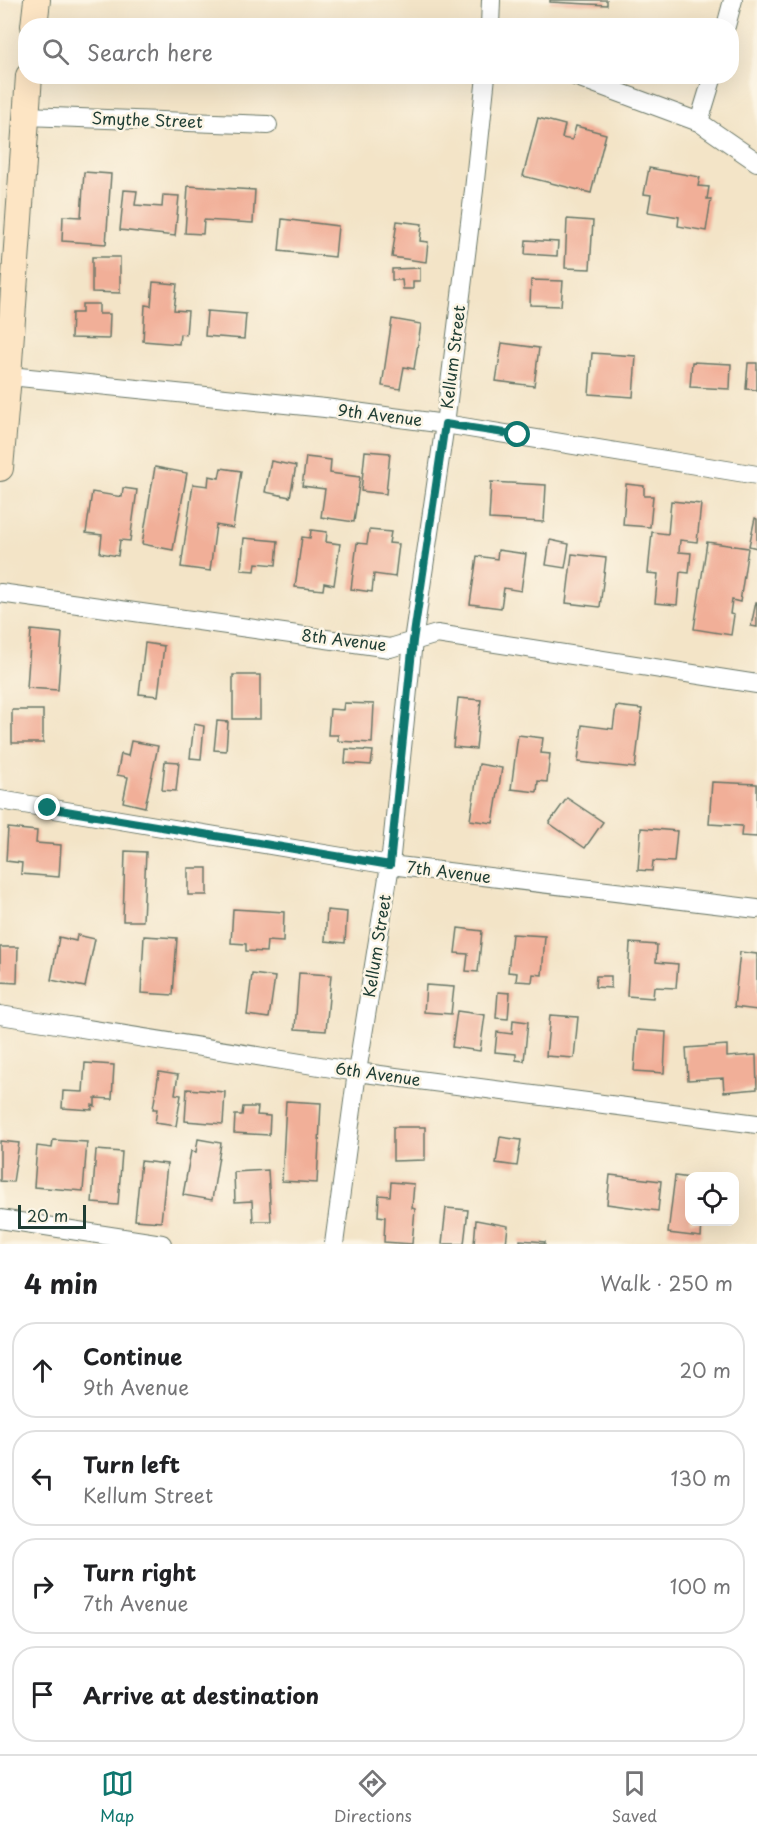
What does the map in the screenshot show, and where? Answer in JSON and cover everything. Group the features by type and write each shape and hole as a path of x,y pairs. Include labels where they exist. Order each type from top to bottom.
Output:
{"main road":[{"path":"35,18 37,0"},
{"path":"0,468 4,375 28,84"}],"street":[{"path":"490,18 491,0"},
{"path":"728,18 733,0"},
{"name":"Kellum Street","path":"334,1244 357,1072 390,865 413,641 445,424 485,84"},
{"path":"597,84 699,122 757,162"},
{"path":"699,122 711,84"},
{"name":"Smythe Street","path":"25,116 268,125"},
{"name":"9th Avenue","path":"4,375 325,408 445,424 757,476"},
{"name":"8th Avenue","path":"0,593 390,648 437,634 757,684"},
{"name":"7th Avenue","path":"0,800 390,865 757,909"},
{"name":"6th Avenue","path":"0,1016 357,1072 757,1124"},
{"path":"0,1219 162,1244"}],"building":[{"path":"550,0 607,0 607,5 550,2"},
{"path":"538,118 565,125 562,138 572,140 576,126 606,134 591,193 523,176"},
{"path":"649,168 700,177 698,186 709,187 707,199 711,199 706,231 678,226 679,217 648,212 651,195 644,194"},
{"path":"84,172 111,174 106,244 62,241 63,216 81,217"},
{"path":"188,186 255,190 253,223 204,220 203,234 185,233"},
{"path":"124,190 137,191 135,205 162,207 163,195 179,196 175,236 120,230"},
{"path":"282,219 338,226 335,257 279,251"},
{"path":"567,219 593,221 590,269 565,268"},
{"path":"397,221 422,224 420,241 428,242 426,262 392,257"},
{"path":"526,240 558,242 557,256 525,254"},
{"path":"92,257 120,257 120,293 92,292"},
{"path":"420,268 420,281 413,281 413,289 403,289 402,280 392,280 392,269"},
{"path":"531,280 563,281 561,306 530,305"},
{"path":"153,282 177,284 174,310 188,311 186,335 180,334 179,344 143,341 145,305 151,306"},
{"path":"82,304 99,304 99,314 110,314 109,339 71,338 72,313 82,313"},
{"path":"207,311 246,314 244,339 205,336"},
{"path":"392,319 421,324 414,369 404,367 400,389 382,386"},
{"path":"502,343 539,348 534,386 496,381"},
{"path":"592,353 636,356 633,397 589,394"},
{"path":"692,362 731,364 730,389 690,387"},
{"path":"748,363 757,363 757,390 746,389"},
{"path":"365,451 390,453 386,494 361,491"},
{"path":"306,457 331,460 330,473 360,477 354,522 321,517 325,489 302,486"},
{"path":"271,461 296,466 290,497 265,492"},
{"path":"155,467 187,473 173,550 142,544"},
{"path":"221,468 241,471 233,528 216,525 210,571 181,567 193,484 208,486 209,476 219,478"},
{"path":"491,482 546,485 544,522 489,519"},
{"path":"626,484 644,486 644,496 653,496 650,527 623,525"},
{"path":"123,488 137,490 130,541 120,540 118,556 100,553 102,535 86,533 92,492 122,497"},
{"path":"671,501 701,504 697,542 680,540 679,552 691,553 689,573 680,572 677,605 655,603 658,574 648,573 652,532 668,534"},
{"path":"755,518 757,519 757,548 749,546"},
{"path":"311,530 327,532 326,542 340,544 334,585 324,583 323,590 295,587 302,537 310,538"},
{"path":"369,530 391,532 389,543 399,544 395,577 374,574 372,592 351,589 357,543 367,544"},
{"path":"244,538 278,541 276,565 256,563 255,571 241,570"},
{"path":"550,540 569,544 565,568 546,565"},
{"path":"707,542 748,548 740,602 732,600 730,614 734,615 731,635 694,629"},
{"path":"498,550 526,554 521,591 504,588 501,608 470,604 477,556 497,559"},
{"path":"572,554 606,558 600,607 566,603"},
{"path":"757,602 757,627 751,626"},
{"path":"31,630 62,633 58,690 27,688"},
{"path":"145,643 164,646 158,696 139,694"},
{"path":"233,675 260,675 260,719 233,719"},
{"path":"458,698 481,700 476,749 453,747"},
{"path":"344,703 374,704 372,743 338,741 338,735 328,735 330,709 343,710"},
{"path":"616,706 642,709 635,768 578,762 582,725 613,729"},
{"path":"12,710 43,710 43,743 12,743"},
{"path":"217,721 228,722 226,751 214,750"},
{"path":"194,724 204,726 201,759 190,758"},
{"path":"518,735 543,738 541,753 550,754 547,782 538,781 537,792 511,789"},
{"path":"131,741 158,746 145,807 123,802 128,777 117,775 121,754 128,756"},
{"path":"346,749 373,751 371,765 345,763"},
{"path":"165,761 179,762 176,791 162,790"},
{"path":"479,764 502,768 493,823 470,820"},
{"path":"712,782 757,784 757,837 741,836 742,826 709,824"},
{"path":"567,798 603,822 585,848 549,823"},
{"path":"8,828 37,831 36,843 61,845 59,877 21,874 22,863 6,861"},
{"path":"641,828 677,831 674,862 653,861 652,871 638,870"},
{"path":"125,851 146,852 143,921 123,921"},
{"path":"188,868 207,868 207,895 188,895"},
{"path":"233,909 284,912 283,942 267,941 266,952 246,951 246,944 231,943"},
{"path":"327,910 347,912 345,943 325,941"},
{"path":"458,928 482,931 478,972 466,971 468,954 455,953"},
{"path":"512,934 545,936 542,975 533,974 532,982 516,981 517,973 508,972"},
{"path":"77,935 95,939 85,987 51,980 59,937 76,941"},
{"path":"144,936 177,938 173,995 141,993"},
{"path":"630,943 657,945 656,962 678,964 676,988 654,987 653,998 627,996"},
{"path":"0,947 18,947 17,983 0,982"},
{"path":"740,952 757,954 757,1010 734,1007"},
{"path":"299,973 331,975 326,1031 295,1029"},
{"path":"252,974 275,977 269,1018 247,1015"},
{"path":"596,976 611,976 611,988 595,987"},
{"path":"426,985 454,987 451,1014 424,1012"},
{"path":"498,992 510,993 508,1019 496,1018"},
{"path":"457,1011 485,1015 480,1051 452,1047"},
{"path":"550,1015 578,1017 574,1058 546,1056"},
{"path":"513,1020 528,1022 524,1061 516,1060 516,1054 495,1052 497,1032 512,1034"},
{"path":"637,1030 666,1032 664,1073 634,1071"},
{"path":"727,1045 727,1057 756,1055 757,1089 724,1092 723,1078 688,1080 686,1048"},
{"path":"85,1063 114,1065 112,1099 95,1098 95,1106 92,1105 92,1110 62,1108 63,1091 83,1092"},
{"path":"159,1072 178,1075 175,1094 181,1095 176,1126 155,1123 157,1109 153,1109"},
{"path":"187,1089 225,1092 223,1124 185,1121"},
{"path":"286,1101 321,1103 317,1183 282,1181"},
{"path":"243,1107 258,1107 257,1115 270,1116 269,1135 234,1133 235,1115 242,1115"},
{"path":"393,1127 425,1127 425,1160 393,1161"},
{"path":"500,1137 521,1140 517,1166 496,1163"},
{"path":"198,1139 221,1143 212,1200 183,1195 191,1151 196,1152"},
{"path":"53,1140 87,1142 83,1191 34,1187 37,1146 52,1148"},
{"path":"0,1141 19,1143 13,1182 0,1181"},
{"path":"96,1150 122,1152 118,1205 92,1203"},
{"path":"141,1161 167,1164 161,1222 135,1220"},
{"path":"268,1170 271,1221 253,1221 252,1201 235,1202 234,1172"},
{"path":"610,1175 661,1181 658,1211 607,1204"},
{"path":"675,1176 685,1177 685,1226 702,1226 701,1237 668,1233"},
{"path":"391,1182 414,1184 412,1208 415,1209 412,1244 384,1242 385,1217 378,1216 379,1195 390,1196"},
{"path":"446,1208 468,1210 464,1244 442,1244"},
{"path":"476,1220 508,1226 506,1244 474,1244"},
{"path":"520,1240 545,1242 545,1244 520,1244"}],"route":[{"path":"48,808 390,865 413,641 445,424 518,435"}]}
